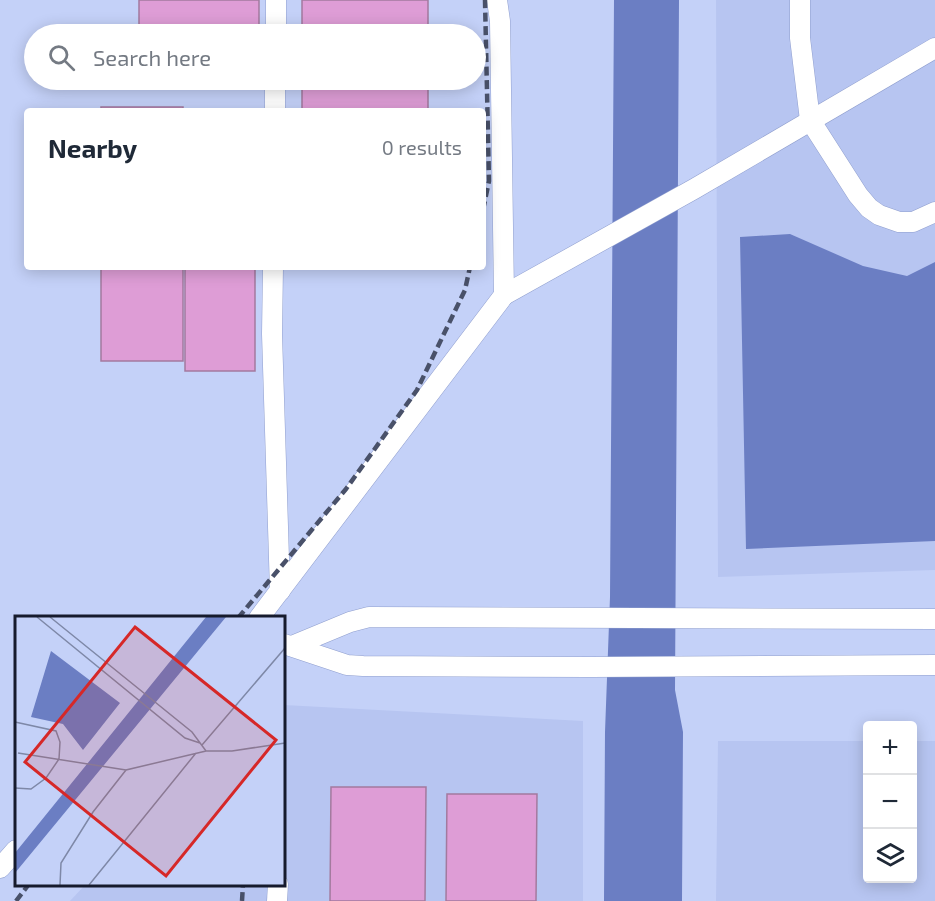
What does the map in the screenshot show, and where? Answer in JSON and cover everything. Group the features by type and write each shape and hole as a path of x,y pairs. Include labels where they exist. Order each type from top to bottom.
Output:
{"street":[{"path":"276,0 276,24"},
{"path":"497,0 500,21 504,295"},
{"path":"800,0 800,38 810,120 858,195 879,215 899,222 913,222 935,212"},
{"path":"261,616 504,295 694,189 935,48"},
{"path":"275,90 275,108"},
{"path":"273,270 272,334 280,591"},
{"path":"288,645 350,622 369,618 935,619"},
{"path":"288,645 333,661 355,665 591,667 935,665"},
{"path":"0,868 15,851"},
{"path":"277,901 278,886"}],"shaded area":[{"path":"716,0 935,0 935,570 718,577"},
{"path":"285,705 583,721 583,901 70,901 84,886 285,886"},
{"path":"718,741 863,741 863,883 917,883 917,741 935,741 935,901 716,901"}],"water":[{"path":"614,0 679,0 675,690 683,732 682,901 604,901 605,732 610,597"},
{"path":"790,234 863,266 907,276 935,262 935,541 746,549 740,237"}],"building":[{"path":"139,0 259,0 259,24 139,24"},
{"path":"302,0 428,0 428,24 302,24"},
{"path":"302,90 428,90 428,108 302,108"},
{"path":"101,107 183,107 183,108"},
{"path":"101,270 183,270 183,361 101,361"},
{"path":"185,270 255,270 255,371 185,371"},
{"path":"331,787 426,787 425,901 330,901"},
{"path":"447,794 537,794 536,901 446,901"}],"railway":[{"path":"485,0 486,24"},
{"path":"486,45 489,181 486,196"},
{"path":"240,616 346,489 417,390 465,290 469,270"},
{"path":"16,901 27,886"},
{"path":"242,901 243,886"}]}
